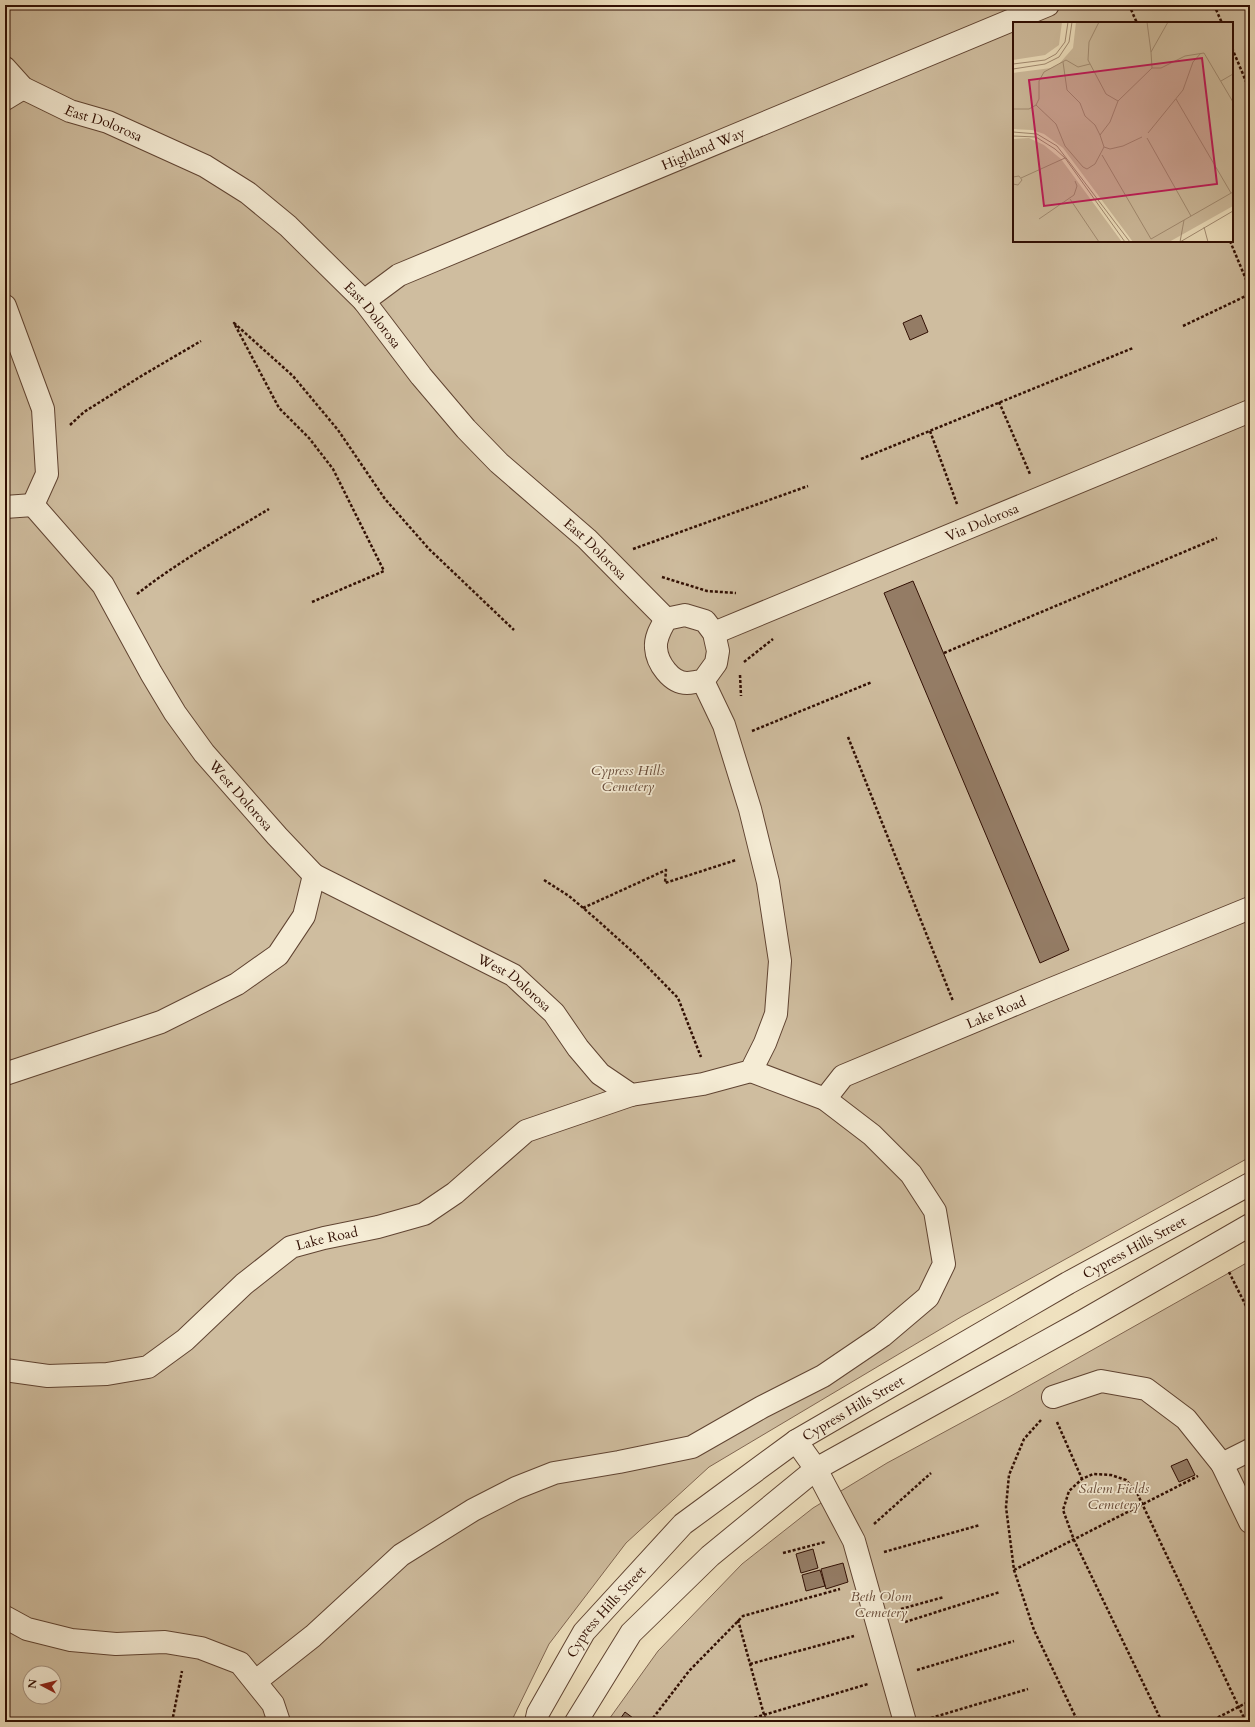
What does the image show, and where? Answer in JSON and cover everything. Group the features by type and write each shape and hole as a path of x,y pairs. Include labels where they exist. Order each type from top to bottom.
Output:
{"street":[{"name":"Highland Way","path":"364,301 399,275 1048,5"},
{"name":"East Dolorosa","path":"5,68 24,88 70,111 108,122 204,166 242,189 288,226 364,301 420,376 466,429 499,463 587,539 666,619"},
{"path":"5,100 24,88"},
{"path":"5,306 43,409 47,474 33,505 5,507"},
{"name":"Via Dolorosa","path":"714,633 1250,411"},
{"name":"West Dolorosa","path":"33,505 103,585 150,673 204,753 277,836 314,874 513,975 554,1013 578,1048 600,1074 632,1095"},
{"path":"685,615 705,621 714,633 718,651 716,663 703,681 686,683 672,678 662,667 656,648 658,632 666,619 685,615"},
{"path":"703,681 724,725 750,809 768,882 780,961 776,1014 765,1043 751,1071"},
{"path":"5,1074 161,1022 237,984 278,955 304,916 314,874"},
{"name":"Lake Road","path":"825,1099 843,1076 1250,908"},
{"path":"256,1681 313,1636 402,1555 473,1510 516,1488 554,1473 619,1462 692,1447 762,1407 823,1376 882,1336 928,1298 944,1264 935,1211 911,1174 872,1135 825,1099 751,1071 710,1082 632,1095"},
{"name":"Lake Road","path":"5,1370 48,1376 107,1374 148,1367 185,1340 244,1284 291,1247 324,1238 378,1227 424,1214 455,1193 526,1131 632,1095"},
{"name":"Cypress Hills Street","path":"536,1722 538,1714 584,1632 683,1524 796,1440 1068,1283 1250,1184"},
{"path":"576,1722 631,1633 710,1556 816,1469 1083,1321 1250,1224"},
{"path":"1053,1404 1101,1381 1146,1389 1186,1419 1222,1464 1250,1522"},
{"path":"796,1440 816,1469 854,1541 877,1623 915,1721"},
{"path":"1222,1464 1250,1450"},
{"path":"5,1617 27,1629 71,1640 116,1644 165,1642 201,1648 240,1663 273,1704 279,1722"}],"path":[{"path":"1129,5 1137,22"},
{"path":"1214,5 1222,22"},
{"path":"1233,50 1250,91"},
{"path":"1230,242 1250,289"},
{"path":"1183,326 1250,294"},
{"path":"312,602 384,571 333,469 308,438 279,408 234,323 293,376 338,430 385,499 429,549 514,630"},
{"path":"45,450 84,412 143,375 202,341"},
{"path":"861,459 1133,348"},
{"path":"999,402 1040,498"},
{"path":"930,431 966,528"},
{"path":"606,559 808,486"},
{"path":"117,611 154,581 269,509"},
{"path":"944,653 1217,538"},
{"path":"657,575 707,591 732,594 740,592"},
{"path":"740,665 771,640 778,637"},
{"path":"740,672 741,703"},
{"path":"746,734 872,682"},
{"path":"848,737 963,1026"},
{"path":"583,908 666,870 665,884 761,852"},
{"path":"544,880 569,896 583,908 635,954 678,998 710,1082"},
{"path":"1229,1272 1250,1314"},
{"path":"1053,1404 1082,1479"},
{"path":"1053,1404 1046,1415 1024,1439 1009,1475 1006,1508 1014,1570 1034,1630 1078,1722"},
{"path":"1014,1570 1222,1464"},
{"path":"871,1526 931,1473"},
{"path":"1162,1722 1074,1540 1063,1510 1069,1492 1082,1479 1093,1474 1111,1475 1126,1480 1137,1493 1246,1722"},
{"path":"880,1553 980,1525"},
{"path":"783,1553 850,1535"},
{"path":"650,1722 690,1671 743,1616 865,1582"},
{"path":"877,1623 1000,1592"},
{"path":"750,1664 877,1623 944,1597"},
{"path":"738,1620 766,1722"},
{"path":"172,1722 187,1646"},
{"path":"915,1721 1028,1689"},
{"path":"1209,1722 1250,1702"},
{"path":"740,1722 764,1715"}],"green space":[{"name":"Cypress Hills Cemetery","path":"5,5 1250,5 1250,1157 961,1317 709,1467 626,1543 549,1644 511,1722 5,1722"},
{"path":"1250,1261 1250,1722 607,1722 658,1651 742,1564 813,1508 887,1463 1009,1397"}],"building":[{"path":"921,315 928,332 910,340 903,323"},
{"path":"913,581 1069,950 1040,963 884,593"},
{"path":"1187,1459 1195,1475 1179,1482 1171,1466"},
{"path":"813,1549 818,1568 801,1573 796,1554"},
{"path":"843,1563 848,1582 826,1589 821,1569"},
{"path":"820,1570 825,1586 806,1591 802,1575"},
{"path":"625,1712 637,1721 637,1722 618,1722"}],"park label":[{"name":"Salem Fields Cemetery","path":"1114,1496"},
{"name":"Beth Olom Cemetery","path":"881,1604"}]}
